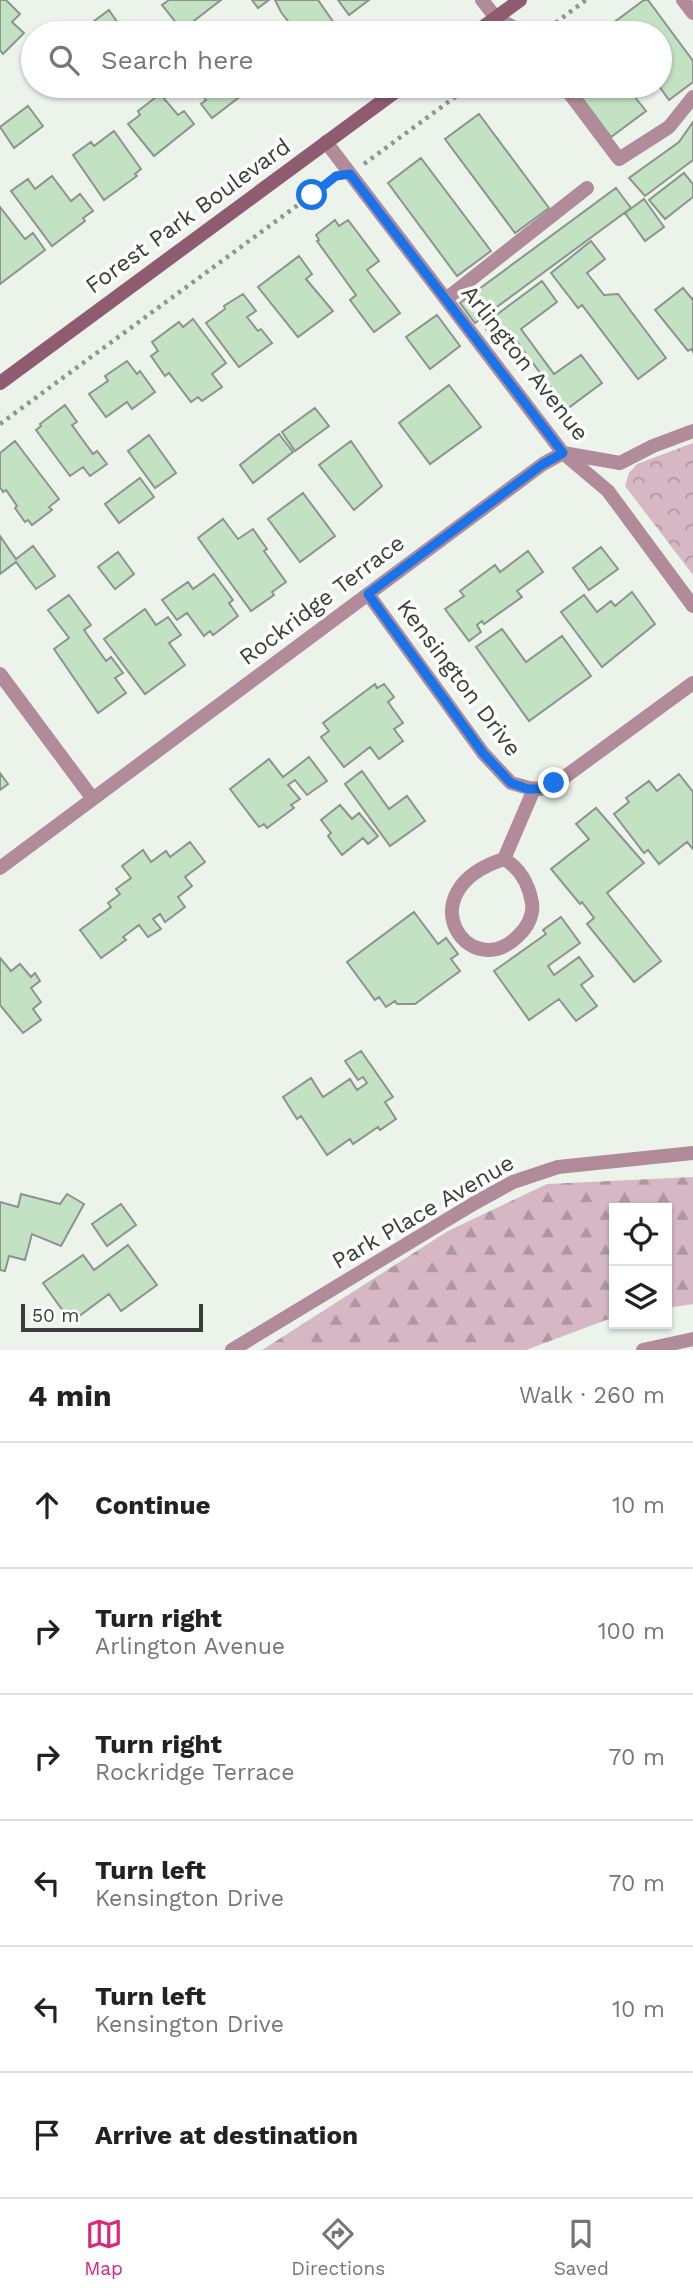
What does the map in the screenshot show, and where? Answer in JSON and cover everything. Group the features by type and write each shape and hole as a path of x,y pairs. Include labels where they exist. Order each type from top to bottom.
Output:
{"main road":[{"path":"492,21 520,0"},
{"name":"Forest Park Boulevard","path":"0,383 386,98"}],"street":[{"path":"482,0 502,21"},
{"path":"683,0 693,13"},
{"path":"573,98 619,159 670,127 693,97"},
{"name":"Arlington Avenue","path":"326,142 563,453 608,491 693,606"},
{"path":"446,299 587,188"},
{"path":"563,453 620,463 653,446 693,431"},
{"name":"Rockridge Terrace","path":"0,868 543,464 563,453"},
{"name":"Kensington Drive","path":"368,594 483,753 511,783 534,789"},
{"path":"0,674 93,799"},
{"path":"504,859 520,872 533,907 525,928 516,938 507,945 486,950 460,936 451,920 450,911 464,881 486,865 504,859 534,789 540,789 566,776 693,683"},
{"name":"Park Place Avenue","path":"232,1350 513,1182 558,1167 693,1153"},
{"path":"643,1350 693,1339"}],"path":[{"path":"557,21 586,0"},
{"path":"0,424 336,176 350,174 454,98"}],"green space":[{"path":"693,443 693,575 625,486 629,473 637,464"},
{"path":"693,1177 693,1304 672,1307 672,1203 609,1203 609,1319 526,1350 262,1350 448,1231 547,1184"}],"building":[{"path":"0,0 6,0 20,14 12,22 21,30 21,36 3,54 0,50"},
{"path":"169,0 221,0 194,21 175,21 162,5"},
{"path":"252,0 269,0 258,8"},
{"path":"275,0 318,0 333,21 288,21"},
{"path":"338,0 369,0 349,15"},
{"path":"644,0 648,0 663,21 616,21"},
{"path":"109,10 117,21 94,21"},
{"path":"672,33 693,61 693,82 672,98"},
{"path":"155,98 163,98 178,115 184,111 194,124 154,156 128,124 140,115 138,111"},
{"path":"204,98 238,98 212,118 201,104 206,100"},
{"path":"582,98 636,98 646,111 611,137"},
{"path":"28,106 43,126 14,148 0,127"},
{"path":"479,114 549,208 515,233 445,139"},
{"path":"693,122 693,160 645,196 629,178 679,142"},
{"path":"114,131 141,169 135,174 137,176 104,200 73,155 91,142 94,146"},
{"path":"421,158 491,251 457,276 388,183"},
{"path":"684,173 693,184 693,197 665,219 649,200"},
{"path":"52,176 71,201 80,194 93,211 83,218 85,221 52,246 11,191 28,179 35,189"},
{"path":"616,188 631,208 475,323 460,303"},
{"path":"644,199 664,227 645,241 625,213"},
{"path":"0,207 25,239 33,233 45,250 0,284"},
{"path":"335,220 339,226 348,220 379,261 367,270 400,313 374,332 350,300 356,295 317,241 319,240 316,235"},
{"path":"591,241 605,259 587,273 604,295 618,294 666,358 638,379 582,305 578,308 551,273"},
{"path":"299,256 312,274 306,279 333,311 298,337 258,287"},
{"path":"542,281 557,302 521,329 554,374 581,355 602,383 567,409 512,335 498,346 483,325"},
{"path":"683,288 693,298 693,352 691,349 688,351 655,310"},
{"path":"243,294 256,311 247,317 272,343 239,367 206,323 225,309 224,306"},
{"path":"437,315 460,346 430,369 406,337"},
{"path":"193,319 226,363 212,374 222,387 202,401 198,397 191,402 169,373 165,376 151,356 158,351 152,342 179,322 183,327"},
{"path":"127,361 137,374 140,371 155,392 132,409 127,402 106,417 89,394 108,381 105,376"},
{"path":"449,385 481,427 430,464 399,423"},
{"path":"65,405 77,422 72,425 93,454 97,451 107,464 90,476 83,467 70,476 36,430"},
{"path":"315,408 329,426 295,451 282,432"},
{"path":"279,434 293,452 253,483 240,465"},
{"path":"149,435 176,473 155,488 128,451"},
{"path":"15,441 59,499 49,507 52,510 32,525 28,520 25,522 6,490 3,492 0,487 0,453"},
{"path":"351,441 382,486 354,510 319,465"},
{"path":"140,478 154,497 119,523 105,504"},
{"path":"303,493 335,536 300,562 268,519"},
{"path":"223,519 238,539 253,529 267,549 264,551 286,582 272,592 274,595 251,611 198,538"},
{"path":"0,536 16,559 33,546 55,576 36,589 16,562 0,574"},
{"path":"601,547 618,569 589,590 573,568"},
{"path":"528,551 543,572 517,591 522,597 484,624 482,621 477,625 481,632 469,641 445,609 464,596 460,591 495,565 500,572"},
{"path":"118,552 134,574 115,589 98,567"},
{"path":"214,574 233,600 229,603 238,616 213,635 210,631 204,636 187,613 177,620 162,600 188,582 193,589"},
{"path":"632,592 655,624 602,667 561,612 584,595 597,612 611,601 615,606"},
{"path":"69,595 91,625 84,630 106,661 111,657 123,673 115,678 126,693 98,713 54,649 69,638 48,610"},
{"path":"145,609 156,625 168,617 181,635 169,643 185,665 145,694 104,639"},
{"path":"502,629 526,662 562,636 591,676 529,721 476,647"},
{"path":"375,684 377,688 384,684 394,697 388,702 403,723 394,729 403,741 379,759 370,747 344,767 321,737 329,731 323,723"},
{"path":"309,757 327,781 307,795 295,780 288,785 300,799 291,805 294,808 267,828 264,824 259,827 230,789 269,759 283,777"},
{"path":"362,771 389,809 407,796 425,821 390,846 345,784"},
{"path":"0,773 8,784 0,790"},
{"path":"679,774 693,792 693,849 687,842 659,864 648,850 644,853 614,814 629,802 626,798 649,781 657,791"},
{"path":"340,805 352,819 359,813 378,836 368,844 363,838 342,855 328,836 331,833 321,820"},
{"path":"596,808 644,863 607,893 661,961 634,982 587,924 594,918 551,869 589,839 576,824"},
{"path":"190,842 205,862 185,877 192,886 178,897 185,907 165,922 160,914 153,919 161,929 148,937 139,925 123,937 126,940 101,958 80,930 111,907 108,903 120,894 116,889 131,878 122,866 143,850 151,862 166,851 170,857"},
{"path":"414,912 438,944 446,938 458,954 451,959 460,971 415,1004 397,1004 395,1001 386,1007 379,997 375,1000 347,962"},
{"path":"561,917 580,943 548,966 554,975 579,957 593,976 581,985 597,1006 576,1021 559,999 529,1020 494,971 546,934 543,930"},
{"path":"0,958 11,971 20,964 31,977 35,973 40,981 31,988 41,1002 33,1009 41,1020 23,1033 0,1005"},
{"path":"361,1051 393,1097 385,1102 396,1119 380,1130 378,1127 353,1144 350,1139 327,1155 301,1116 297,1119 283,1097 311,1078 323,1097 350,1079 357,1090 367,1083 363,1077 358,1080 345,1061"},
{"path":"21,1194 60,1204 67,1194 84,1204 61,1246 32,1234 25,1260 9,1256 5,1271 0,1270 0,1202 18,1207"},
{"path":"121,1204 136,1225 107,1246 92,1224"},
{"path":"128,1245 157,1285 121,1311 109,1294 71,1322 43,1283 83,1255 94,1270"}],"route":[{"path":"312,195 336,176 350,174 563,453 543,464 368,594 483,753 511,783 528,789 540,789 554,783"}]}
